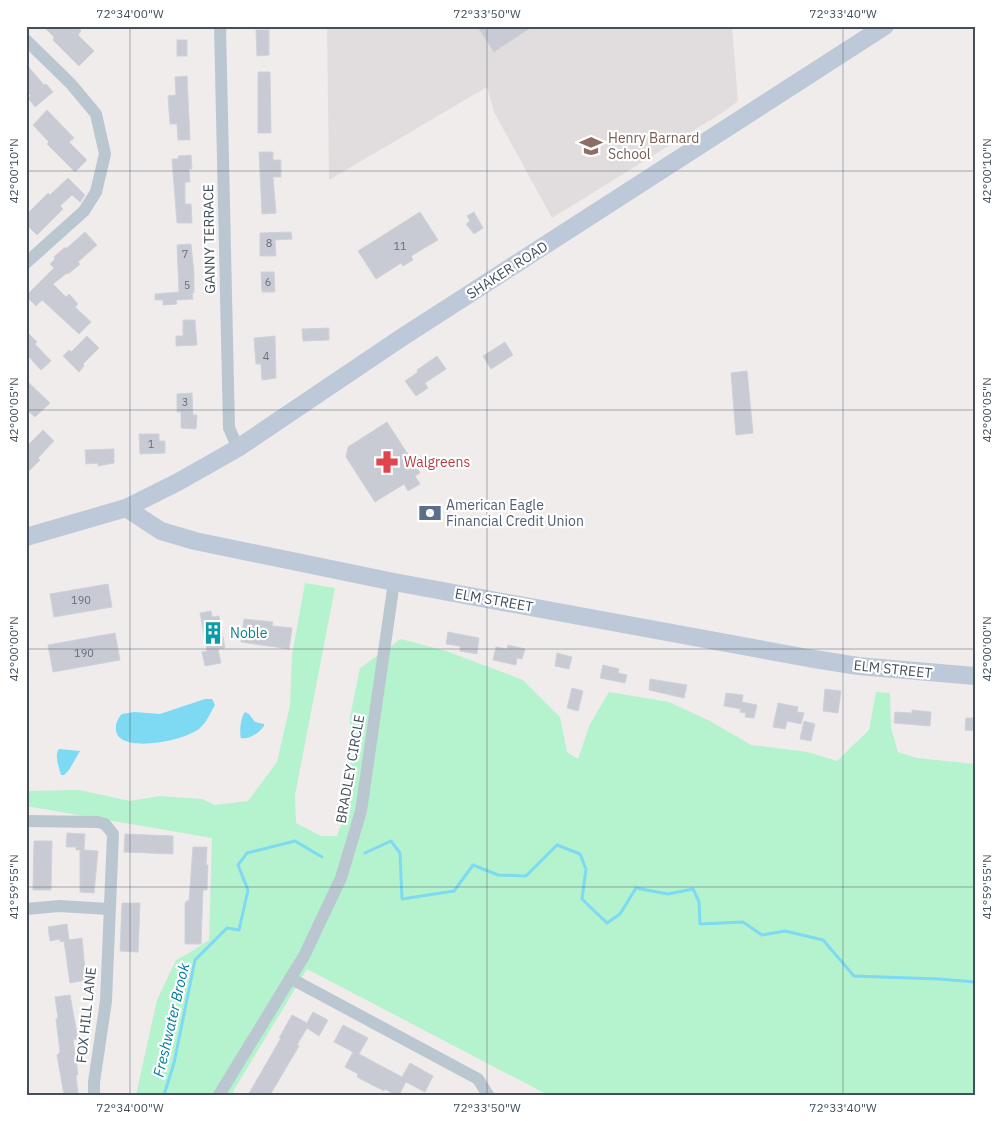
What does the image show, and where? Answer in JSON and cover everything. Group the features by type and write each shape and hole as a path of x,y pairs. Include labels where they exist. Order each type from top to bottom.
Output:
{"main road":[{"name":"SHAKER ROAD","path":"126,508 178,482 238,448 401,338 885,26"},
{"path":"26,537 126,508"},
{"name":"ELM STREET","path":"126,508 161,531 195,542 394,582 808,658 858,666 975,676"}],"street":[{"name":"GANNY TERRACE","path":"220,26 229,428 238,448"},
{"path":"26,40 71,84 96,114 105,154 96,192 84,211 26,263"},
{"name":"BRADLEY CIRCLE","path":"219,1095 304,956 341,878 361,811 394,582"},
{"name":"FOX HILL LANE","path":"26,821 98,822 110,828 112,834 106,1001 94,1082 94,1095"},
{"path":"26,909 59,906 109,909"},
{"path":"290,978 478,1079 488,1095"}],"shaded area":[{"name":"Henry Barnard School","path":"327,26 732,26 738,101 725,111 552,218 494,112 487,87 329,180"}],"green space":[{"path":"305,583 335,588 295,795 296,823 321,836 337,836 349,801 350,717 360,668 401,639 446,651 523,680 560,717 567,752 578,759 590,724 609,692 669,702 710,721 751,745 808,752 837,761 869,730 876,692 890,693 891,728 898,752 917,758 975,764 975,1095 548,1095 307,969 231,1095 136,1095 157,1000 176,960 209,940 212,838 26,806 26,791 79,790 130,801 159,796 202,799 215,805 248,801 277,762 290,705 292,655"}],"water":[{"path":"205,699 212,699 215,705 205,723 192,733 152,743 126,741 118,736 116,725 122,714 134,712 160,714"},
{"path":"245,712 255,722 264,724 264,726 254,735 241,738 240,728"},
{"path":"59,749 80,751 64,775 61,775 57,761"}],"building":[{"path":"43,26 77,26 81,31 78,35 94,51 79,66 53,40 54,37"},
{"path":"477,26 533,26 494,52"},
{"path":"256,30 269,30 269,55 257,56"},
{"path":"177,40 187,40 187,56 177,56"},
{"path":"26,64 44,85 46,84 53,92 35,107 28,98 31,96 26,91"},
{"path":"258,72 270,72 271,133 258,133"},
{"path":"187,76 190,140 178,140 177,124 170,124 168,96 176,95 175,77"},
{"path":"47,110 74,138 69,142 87,160 75,172 47,144 49,142 33,125"},
{"path":"259,152 273,152 273,160 281,160 281,177 273,177 276,213 262,214"},
{"path":"191,155 192,169 189,169 190,182 185,182 185,204 191,204 192,223 177,223 172,159 178,159 178,156"},
{"path":"68,178 85,195 80,202 72,195 60,206 63,209 37,235 26,224 26,215 48,193 50,195"},
{"path":"420,212 438,240 411,256 413,260 403,266 401,263 376,279 358,251"},
{"path":"474,212 483,228 474,234 466,224 470,221 467,216"},
{"path":"85,232 97,245 78,262 80,264 53,284 66,297 69,294 78,304 75,307 91,322 79,334 42,300 36,306 26,296 54,268 50,264 55,259 54,257"},
{"path":"291,232 292,239 275,240 276,256 260,256 260,233"},
{"path":"191,244 194,273 193,299 176,300 177,304 163,305 163,300 155,300 155,294 179,292 177,245"},
{"path":"261,272 274,272 275,292 262,292"},
{"path":"183,320 195,320 197,345 176,346 176,336 183,336"},
{"path":"329,328 329,340 303,341 302,329"},
{"path":"26,331 51,361 41,370 26,354"},
{"path":"87,336 99,348 83,364 84,366 79,372 63,356 69,350 71,352"},
{"path":"275,336 276,378 262,380 261,364 256,364 254,338"},
{"path":"505,342 513,355 491,369 483,356"},
{"path":"437,356 446,369 425,383 428,388 416,396 405,381"},
{"path":"747,371 753,433 736,435 731,373"},
{"path":"26,380 50,403 35,417 26,409"},
{"path":"192,393 193,415 197,415 196,429 181,428 181,412 177,412 177,394"},
{"path":"387,422 420,473 415,476 420,484 408,491 404,484 375,502 346,457 348,447"},
{"path":"43,430 54,441 38,458 40,460 26,474 26,447"},
{"path":"139,434 159,434 159,441 165,441 165,453 140,454"},
{"path":"114,449 114,463 98,466 98,463 86,464 85,450"},
{"path":"108,584 112,607 54,617 50,594"},
{"name":"Noble","path":"211,611 212,617 219,616 225,648 218,649 221,663 205,666 202,652 207,651 200,613"},
{"path":"244,619 273,622 272,626 292,628 289,649 241,642"},
{"path":"448,632 479,638 477,654 460,651 460,646 446,644"},
{"path":"115,633 120,660 53,672 48,645"},
{"path":"508,645 525,649 522,659 517,658 516,665 493,660 496,647 507,649"},
{"path":"557,653 572,657 569,669 555,666"},
{"path":"603,665 619,669 618,673 627,675 625,683 600,678"},
{"path":"650,679 687,685 684,698 649,690"},
{"path":"572,688 583,691 578,711 567,708"},
{"path":"825,689 841,691 838,713 823,711"},
{"path":"726,693 743,695 742,702 757,705 754,718 745,717 746,713 740,712 741,709 724,706"},
{"path":"778,703 798,707 797,712 804,713 801,724 787,721 785,729 773,727"},
{"path":"912,710 931,712 930,726 894,723 895,712 912,713"},
{"path":"966,718 975,718 975,731 965,730"},
{"path":"804,721 815,724 811,741 800,739"},
{"path":"67,833 85,834 84,850 98,851 94,893 80,892 80,850 76,850 76,847 66,847"},
{"path":"125,834 173,836 173,854 124,852"},
{"path":"34,841 52,841 51,890 33,890"},
{"path":"193,847 207,847 207,890 203,890 201,944 185,944 185,903 189,901"},
{"path":"122,903 140,903 138,952 120,951"},
{"path":"67,924 69,940 82,938 86,980 70,983 64,941 60,942 60,939 50,941 48,927"},
{"path":"70,995 78,1039 73,1040 78,1074 76,1076 78,1093 64,1095 57,1055 60,1052 55,997"},
{"path":"313,1012 328,1020 319,1036 307,1028 297,1045 299,1046 270,1095 248,1095 292,1015 307,1023"},
{"path":"343,1025 368,1038 359,1054 402,1077 410,1063 433,1076 425,1092 406,1082 399,1095 395,1095 357,1077 358,1074 345,1067 353,1052 334,1042"}],"waterway":[{"name":"Freshwater Brook","path":"164,1095 174,1063 195,960 227,928 239,930 248,890 238,865 247,853 295,841 322,857"},
{"name":"Freshwater Brook","path":"365,853 391,841 400,853 402,899 454,891 473,865 498,875 526,876 557,845 580,854 586,869 582,899 607,923 620,914 636,888 668,894 693,889 699,902 700,924 743,922 762,935 785,931 823,940 854,976 975,982"}],"place":[{"name":"Henry Barnard School","path":"591,146"},
{"name":"Walgreens","path":"387,462"},
{"name":"American Eagle Financial Credit Union","path":"430,513"},
{"name":"Noble","path":"213,633"}]}
